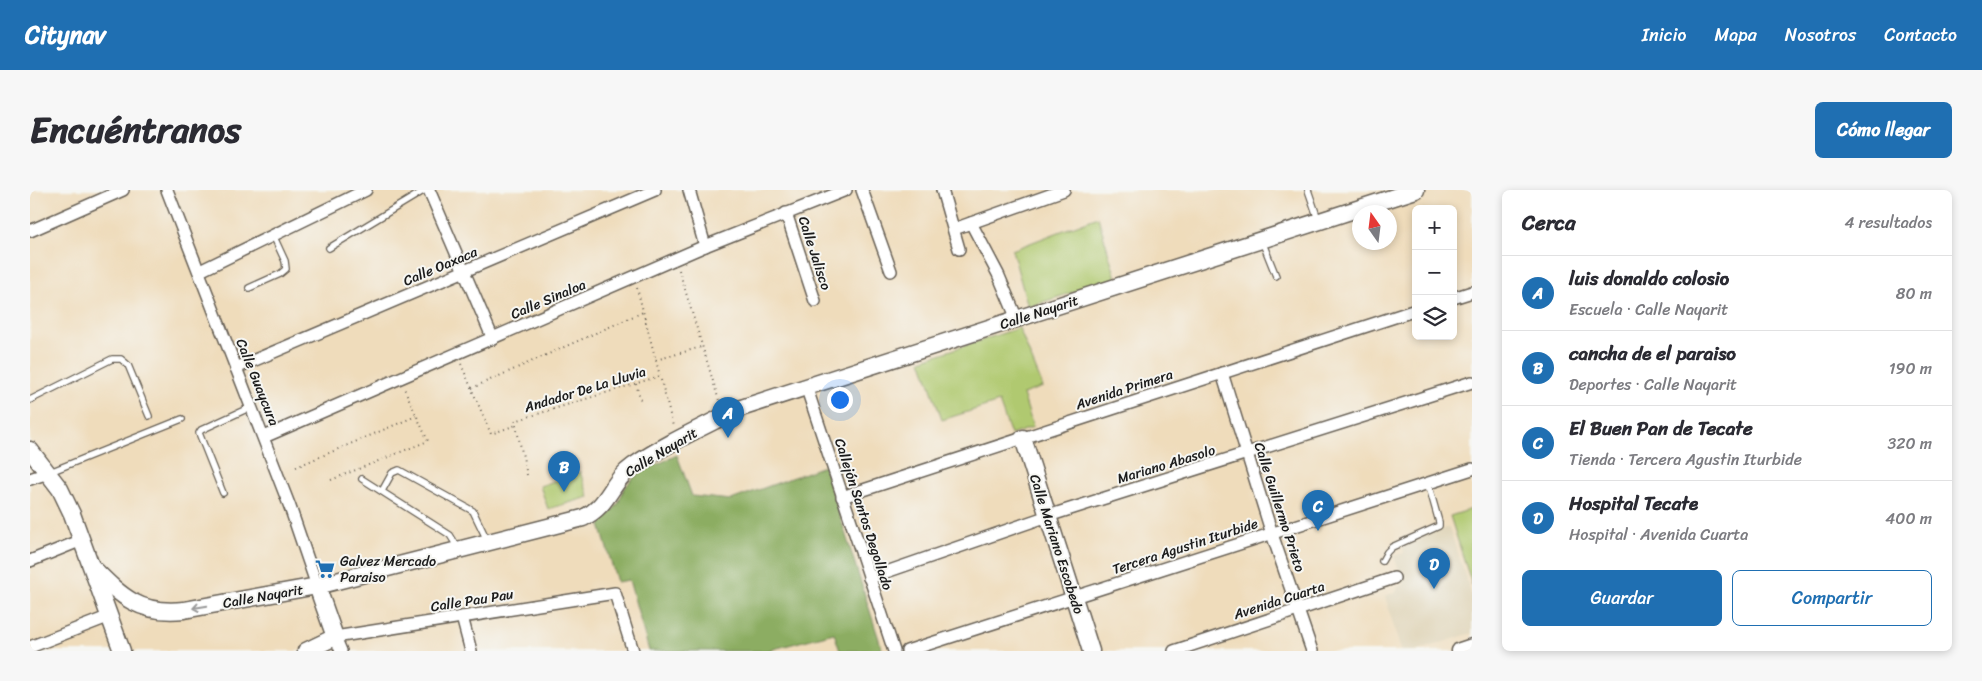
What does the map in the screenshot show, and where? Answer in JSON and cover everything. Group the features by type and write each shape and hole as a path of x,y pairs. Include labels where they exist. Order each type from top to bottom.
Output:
{"street":[{"path":"30,231 123,190"},
{"name":"Calle Guaycura","path":"167,190 264,437 317,586"},
{"path":"200,271 366,190"},
{"path":"429,190 493,339"},
{"name":"Calle Oaxaca","path":"236,368 655,190"},
{"path":"688,190 706,246"},
{"name":"Calle Sinaloa","path":"264,437 786,213 817,195 846,190"},
{"path":"862,190 891,271"},
{"path":"942,190 959,249"},
{"path":"954,229 1064,190"},
{"name":"Calle Nayarit","path":"93,568 129,601 141,607 169,612 317,586 583,518 595,512 602,505 620,476 632,466 738,409 1416,190"},
{"name":"Calle Jalisco","path":"786,213 815,302"},
{"path":"971,223 998,274 1017,319"},
{"path":"1457,297 1472,292"},
{"name":"Avenida Primera","path":"842,497 1412,311"},
{"name":"Calle Guillermo Prieto","path":"1222,373 1272,534 1312,651"},
{"name":"Mariano Abasolo","path":"869,578 1048,516 1472,382"},
{"name":"Callejón Santos Degollado","path":"806,386 894,651"},
{"name":"Calle Mariano Escobedo","path":"1023,438 1091,651"},
{"path":"30,450 60,489 93,568 122,651"},
{"name":"Tercera Agustin Iturbide","path":"907,651 1472,468"},
{"path":"30,479 48,473"},
{"path":"30,561 82,540"},
{"name":"Avenida Cuarta","path":"1174,651 1394,578"},
{"path":"306,651 338,644 317,586"},
{"name":"Calle Pau Pau","path":"338,644 462,617 615,593 633,651"},
{"path":"30,647 110,616"},
{"path":"462,617 471,651"},
{"path":"1460,651 1472,647"}],"lane":[{"path":"329,248 425,190"},
{"path":"1308,190 1318,221"},
{"path":"249,288 280,274 286,269 285,261 273,235"},
{"path":"1262,239 1276,276"},
{"path":"30,400 112,359 121,359 128,365 149,416"},
{"path":"223,493 199,433 201,430 251,407"},
{"path":"48,473 182,419"},
{"path":"382,491 392,473 399,470 472,511 477,517 488,542"},
{"path":"362,478 450,535 459,550"},
{"path":"1382,561 1386,552 1392,547 1438,526 1439,522 1428,483"}],"path":[{"path":"679,270 720,407"},
{"path":"634,278 677,441"},
{"path":"472,388 643,312"},
{"name":"Andador De La Lluvia","path":"656,360 702,347"},
{"path":"461,363 491,434 516,425 527,475"},
{"name":"Andador De La Lluvia","path":"516,425 515,421 660,376"},
{"path":"331,480 428,440 400,379"},
{"path":"636,384 641,401"},
{"path":"296,466 417,416"}],"shaded area":[{"path":"1449,527 1472,596 1472,633 1415,651 1401,651 1385,596 1397,591 1397,587 1404,584 1394,556 1404,553 1403,546 1422,540 1421,536"}],"green space":[{"path":"1098,217 1116,278 1028,307 1012,250"},
{"path":"1019,328 1043,387 1023,394 1033,427 1011,435 999,402 942,420 921,360"},
{"path":"677,455 692,496 731,500 824,466 882,649 874,651 840,651 834,633 766,651 649,651 629,580 617,582 600,525 618,504 624,489 631,480 643,471"},
{"path":"580,472 589,497 548,509 540,486"},
{"path":"1472,509 1472,585 1450,516"}],"place":[{"name":"luis donaldo colosio","path":"728,438"},
{"name":"cancha de el paraiso","path":"564,492"},
{"name":"El Buen Pan de Tecate","path":"1318,531"},
{"name":"Galvez Mercado Paraiso","path":"325,569"},
{"name":"Hospital Tecate","path":"1434,589"}]}
